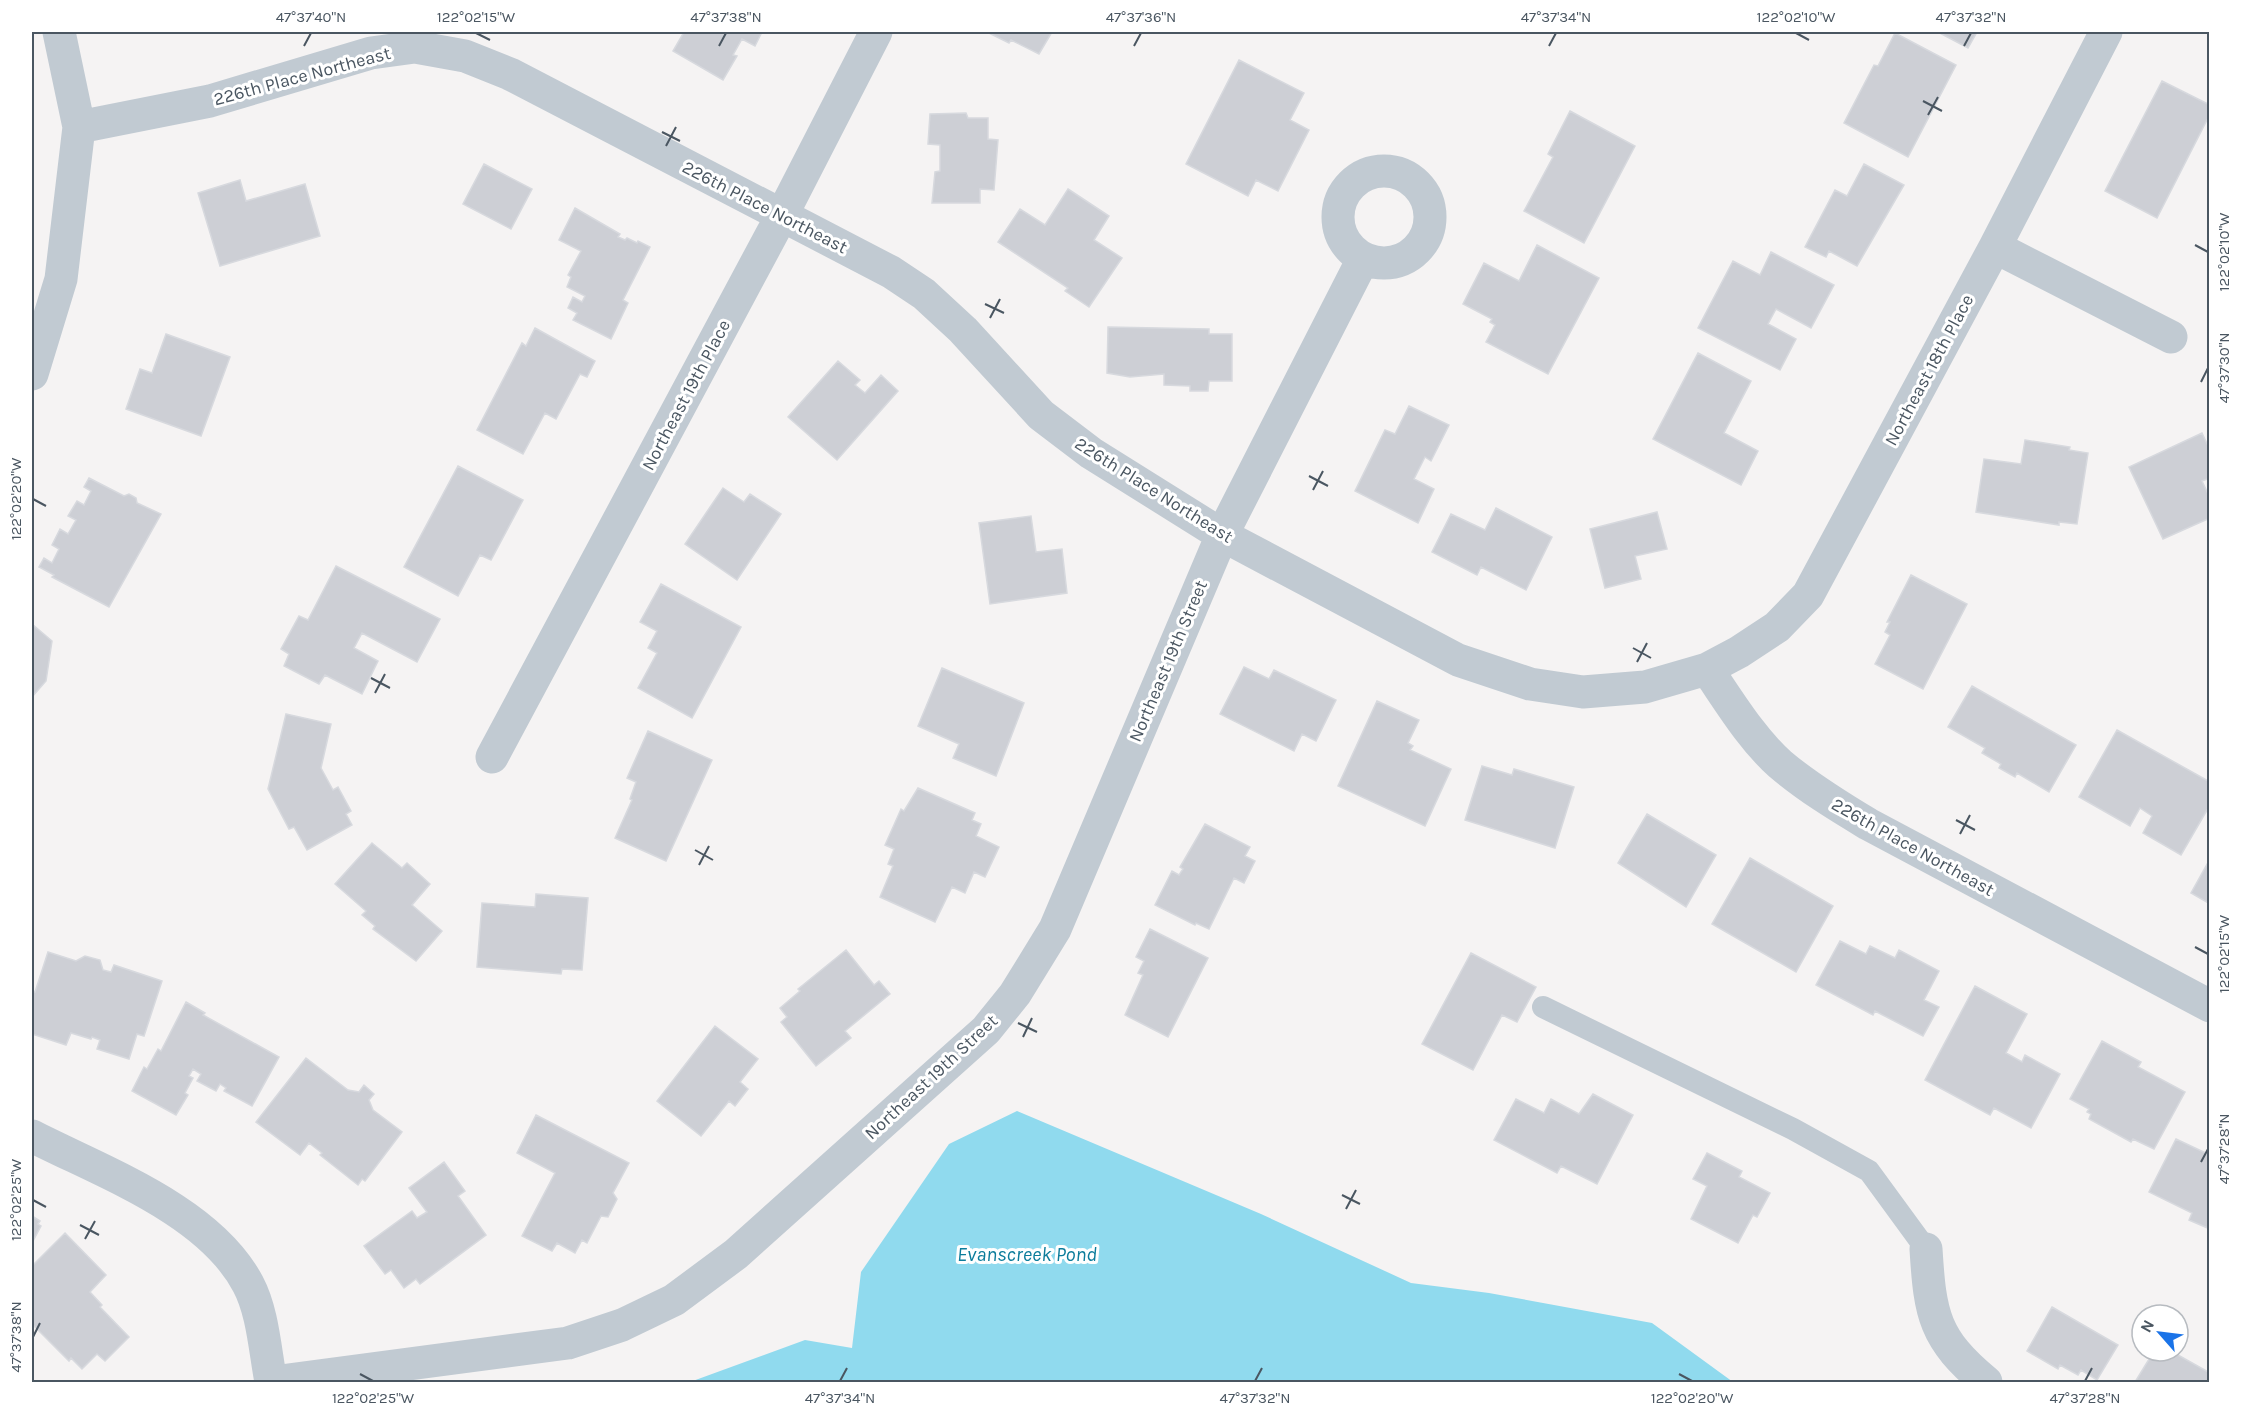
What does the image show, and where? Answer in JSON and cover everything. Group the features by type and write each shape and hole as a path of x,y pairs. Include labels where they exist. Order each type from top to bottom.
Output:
{"street":[{"path":"32,374 61,279 79,127 59,32"},
{"name":"Northeast 19th Place","path":"492,758 782,216 876,32"},
{"name":"Northeast 18th Place","path":"1707,669 1777,627 1808,595 1995,247 2106,32"},
{"name":"226th Place Northeast","path":"79,127 210,101 371,53 415,47 465,56 510,74 891,272 924,294 963,330 1041,415 1091,453 1222,535 1458,660 1530,684 1583,692 1645,687 1707,669 1741,718 1779,763 1825,798 1868,824 2210,1006"},
{"path":"1995,247 2171,337"},
{"name":"Northeast 19th Street","path":"272,1383 568,1343 622,1325 674,1299 736,1254 986,1030 1001,1012 1055,929 1222,535 1363,259"},
{"path":"32,1136 144,1193 183,1216 227,1254 249,1285 260,1323 272,1383"},
{"path":"1926,1249 1929,1300 1941,1334 1968,1368 1986,1383"}],"lane":[{"path":"1542,1007 1792,1129 1869,1172 1926,1249"}],"water":[{"name":"Evanscreek Pond","path":"1017,1111 1261,1214 1411,1283 1489,1293 1652,1323 1733,1382 690,1382 805,1340 852,1348 861,1272 949,1144"}],"building":[{"path":"684,32 762,32 755,46 742,39 733,55 737,56 723,80 673,51"},
{"path":"987,32 1052,32 1039,54 1011,40 1009,43"},
{"path":"1938,32 1977,32 1968,48"},
{"path":"1895,33 1956,65 1908,157 1844,123 1874,65 1878,66"},
{"path":"1239,60 1304,93 1290,120 1309,130 1278,191 1256,180 1248,196 1186,164"},
{"path":"2162,81 2210,105 2210,114 2157,218 2105,191"},
{"path":"1570,111 1635,146 1584,243 1524,211 1553,157 1548,154"},
{"path":"966,113 968,118 988,118 988,139 998,140 994,190 980,189 980,203 932,203 935,172 940,171 940,145 928,144 930,114"},
{"path":"484,164 532,189 511,229 463,204"},
{"path":"1864,164 1904,185 1857,266 1829,251 1826,257 1805,247 1835,190 1847,196"},
{"path":"240,180 246,201 305,184 320,236 220,266 198,193"},
{"path":"1068,189 1109,216 1094,240 1122,258 1089,307 1065,291 1068,288 998,242 1020,209 1045,225"},
{"path":"575,208 620,234 618,237 637,243 638,241 650,247 623,300 628,303 611,339 573,320 577,313 568,308 573,297 582,302 585,296 567,287 571,277 568,275 581,251 559,240"},
{"path":"1537,245 1599,278 1548,374 1486,342 1495,325 1490,322 1492,319 1463,304 1484,263 1519,281"},
{"path":"1771,252 1834,285 1811,328 1776,309 1768,324 1796,339 1780,370 1698,328 1733,261 1760,275"},
{"path":"1108,327 1209,329 1209,334 1232,334 1232,381 1209,381 1208,391 1190,391 1190,386 1164,385 1164,374 1130,377 1107,373"},
{"path":"535,328 595,361 587,377 580,374 556,419 545,413 523,454 477,430 522,343 526,346"},
{"path":"166,334 230,357 201,436 126,409 140,369 152,373"},
{"path":"1698,353 1751,381 1724,433 1758,451 1741,485 1653,439"},
{"path":"838,361 860,380 855,385 865,393 881,375 898,391 837,460 788,417"},
{"path":"1409,406 1449,425 1431,461 1425,457 1414,479 1434,489 1418,523 1355,491 1385,430 1395,434"},
{"path":"2202,433 2210,450 2210,478 2202,481 2210,498 2210,518 2163,539 2129,467"},
{"path":"2025,440 2070,447 2069,450 2088,453 2077,524 2059,522 2059,525 1976,512 1984,459 2021,464"},
{"path":"458,466 523,500 491,560 480,555 458,596 404,567"},
{"path":"89,478 124,496 129,494 136,498 137,503 161,514 109,607 52,577 54,575 39,567 44,558 52,563 59,549 52,545 60,529 68,534 76,520 68,516 77,501 84,505 91,491 84,487"},
{"path":"723,488 744,502 750,494 781,514 737,580 685,544"},
{"path":"1496,508 1552,537 1526,590 1481,567 1477,575 1432,552 1451,514 1485,530"},
{"path":"1657,512 1667,549 1635,556 1641,579 1605,588 1590,529"},
{"path":"1031,516 1036,552 1062,549 1067,593 990,604 979,523"},
{"path":"336,566 440,619 417,662 362,633 354,648 378,661 362,694 325,675 319,684 284,666 289,654 281,649 299,616 308,620"},
{"path":"1911,575 1967,604 1923,689 1875,664 1890,635 1885,632 1890,622 1887,622"},
{"path":"661,584 741,627 692,718 638,688 657,653 648,648 657,631 640,622"},
{"path":"32,624 52,641 46,681 32,697"},
{"path":"1244,667 1269,679 1274,670 1336,700 1316,741 1302,734 1294,751 1220,714"},
{"path":"942,668 1024,703 996,776 953,758 959,744 918,726"},
{"path":"1972,686 2076,745 2049,792 2017,773 2015,777 1999,768 2001,764 1982,753 1985,748 1948,727"},
{"path":"1377,701 1419,720 1408,743 1413,746 1410,750 1451,769 1425,826 1338,786"},
{"path":"286,714 331,724 321,768 333,790 338,787 351,811 346,814 352,825 307,850 294,827 289,829 268,789"},
{"path":"2117,730 2210,782 2210,805 2181,855 2143,833 2152,816 2140,808 2130,826 2079,797"},
{"path":"648,731 712,760 666,861 615,838 632,800 630,799 636,782 627,778"},
{"path":"1482,766 1512,775 1514,769 1574,787 1555,848 1465,820"},
{"path":"918,788 975,813 972,820 981,824 976,836 999,847 985,877 974,872 965,893 952,887 935,922 880,897 893,866 888,864 894,849 885,845 901,809 904,811"},
{"path":"1647,814 1716,855 1686,907 1618,863"},
{"path":"1205,824 1250,847 1245,856 1255,861 1244,883 1234,878 1209,929 1196,923 1195,925 1155,905 1172,871 1179,875 1183,869 1180,867"},
{"path":"372,843 402,868 407,863 430,884 412,905 442,931 416,961 373,929 375,926 362,915 366,911 335,884"},
{"path":"1750,858 1833,906 1796,972 1712,924"},
{"path":"2210,859 2210,904 2191,893"},
{"path":"536,894 588,898 582,970 562,969 561,974 477,967 482,903 535,907"},
{"path":"1150,929 1208,958 1168,1037 1125,1015 1143,975 1138,973 1144,961 1136,957"},
{"path":"1840,941 1866,954 1870,946 1895,958 1899,950 1939,971 1924,1000 1939,1007 1923,1036 1875,1011 1873,1015 1816,985"},
{"path":"846,950 874,985 879,981 890,994 845,1031 851,1038 816,1066 781,1022 787,1017 780,1008 800,991 798,989"},
{"path":"48,952 76,961 85,956 100,960 103,970 111,972 114,965 162,981 144,1036 137,1034 129,1059 97,1049 100,1040 92,1037 91,1039 71,1033 66,1045 32,1034 32,990 35,992"},
{"path":"1471,953 1536,987 1517,1022 1502,1015 1473,1070 1422,1044"},
{"path":"1975,986 2027,1014 2006,1053 2022,1062 2025,1055 2060,1074 2031,1128 1994,1108 1990,1115 1925,1080"},
{"path":"186,1002 205,1013 203,1015 279,1057 252,1106 224,1091 226,1088 220,1084 216,1091 197,1081 201,1074 193,1069 189,1076 193,1078 185,1093 188,1095 176,1115 132,1091 144,1067 147,1069 158,1049 161,1051"},
{"path":"715,1026 758,1059 740,1082 748,1089 735,1106 729,1101 701,1136 657,1101"},
{"path":"2102,1041 2141,1062 2138,1067 2185,1092 2154,1149 2133,1139 2131,1142 2089,1119 2091,1114 2087,1112 2089,1109 2070,1099"},
{"path":"306,1058 348,1090 359,1092 364,1085 374,1094 369,1100 373,1110 402,1132 365,1181 362,1179 358,1185 320,1155 322,1153 309,1143 300,1155 256,1122"},
{"path":"1593,1094 1633,1115 1597,1184 1561,1166 1557,1173 1494,1140 1516,1099 1544,1113 1551,1099 1579,1114"},
{"path":"536,1115 629,1163 613,1193 617,1199 608,1217 601,1216 587,1243 582,1240 575,1253 557,1243 552,1251 522,1236 555,1173 517,1153"},
{"path":"2176,1139 2210,1155 2210,1229 2189,1220 2192,1213 2149,1192"},
{"path":"1707,1153 1742,1171 1739,1177 1770,1193 1757,1217 1753,1215 1738,1243 1691,1219 1707,1186 1693,1179"},
{"path":"444,1162 465,1191 458,1196 486,1235 420,1284 416,1279 404,1288 391,1270 385,1274 364,1246 412,1211 417,1218 427,1212 409,1188"},
{"path":"32,1216 40,1221 38,1224 41,1226 32,1243"},
{"path":"65,1233 106,1275 90,1292 102,1305 100,1307 129,1337 105,1361 97,1354 82,1369 71,1358 69,1361 32,1324 32,1266"},
{"path":"2052,1307 2118,1345 2097,1380 2081,1370 2078,1375 2060,1365 2058,1369 2027,1351"},
{"path":"2190,1362 2210,1373 2210,1382 2135,1382 2147,1363"}]}
